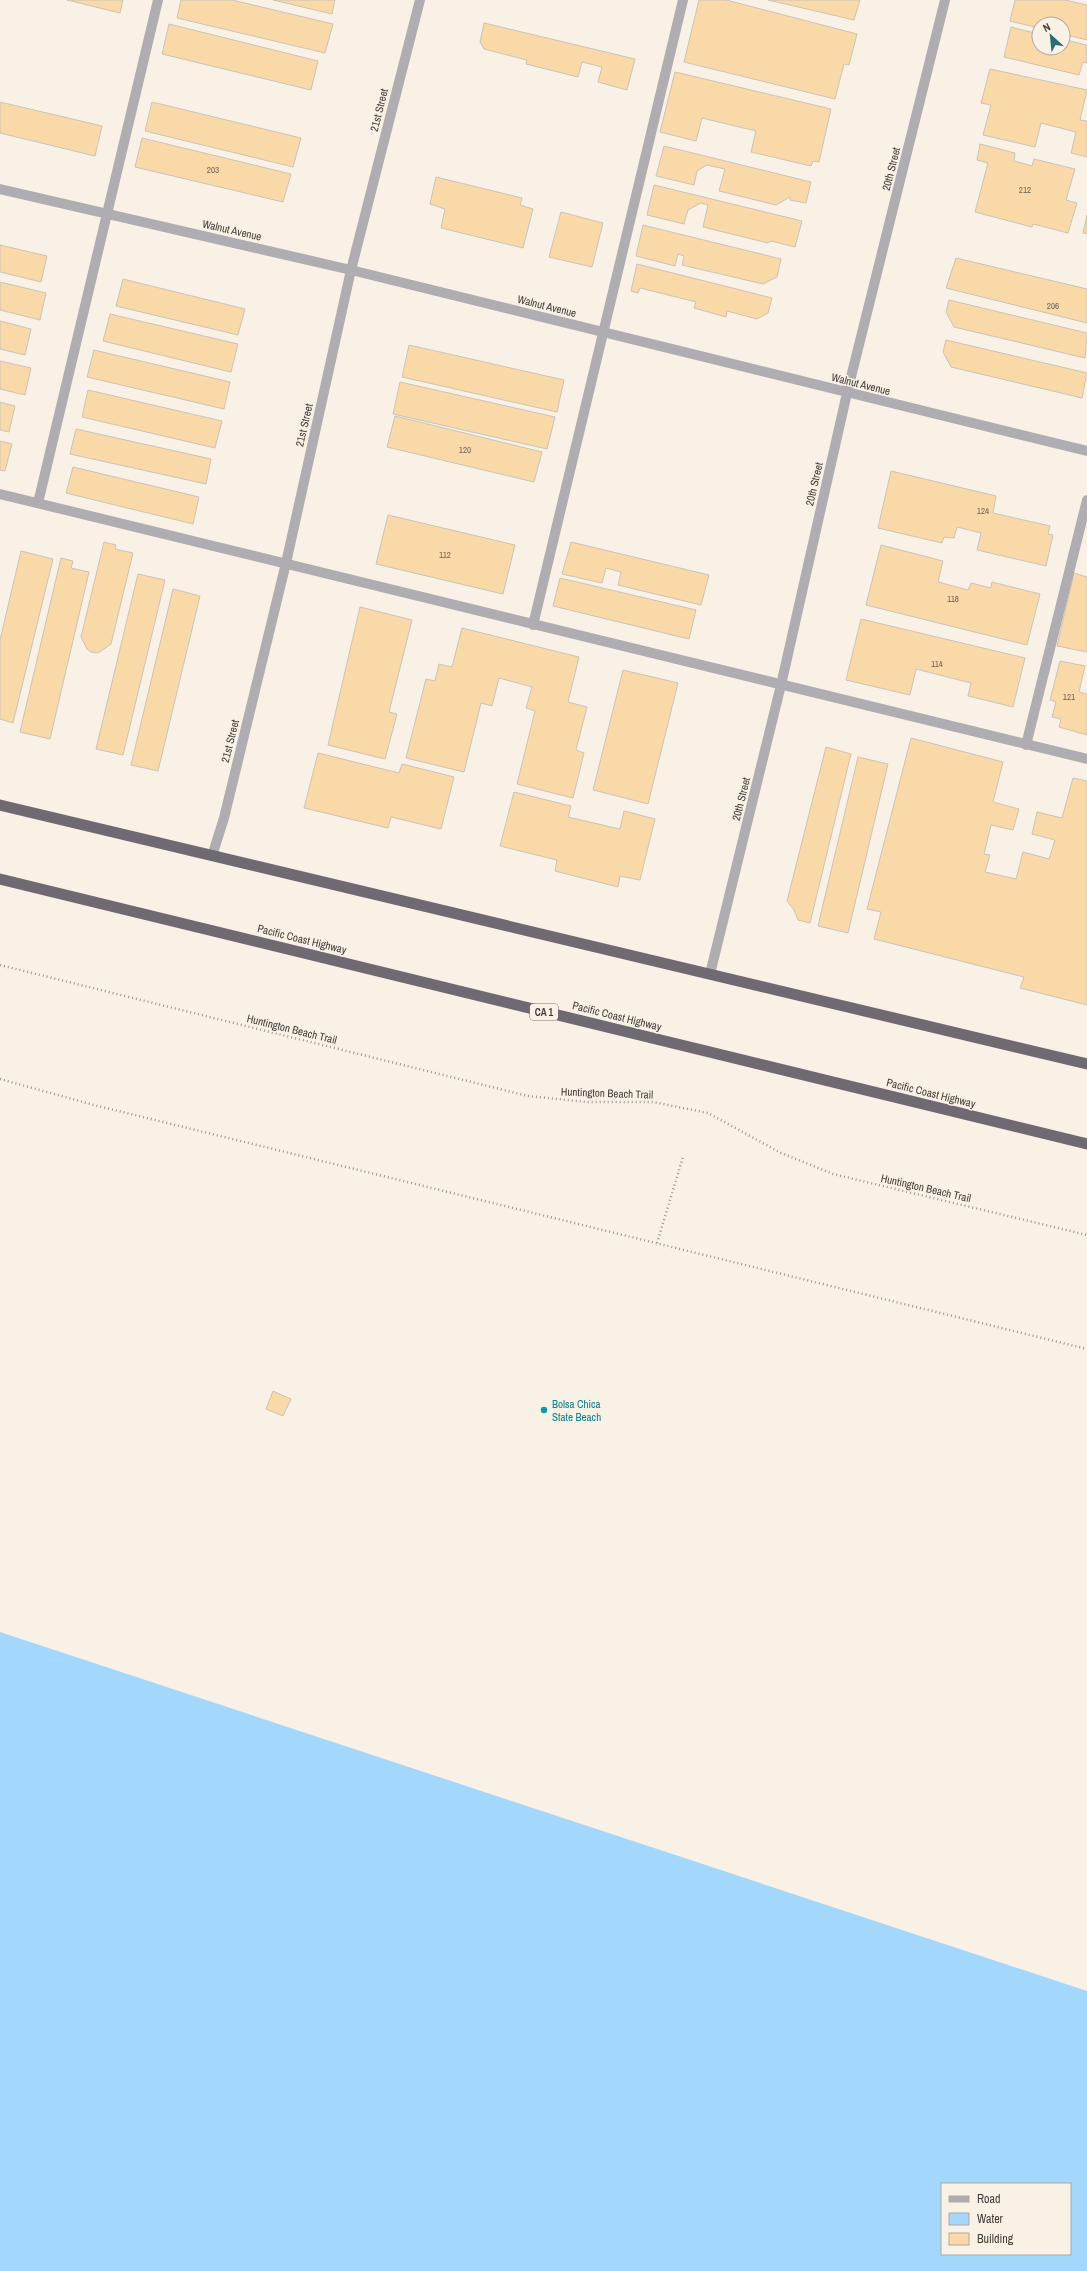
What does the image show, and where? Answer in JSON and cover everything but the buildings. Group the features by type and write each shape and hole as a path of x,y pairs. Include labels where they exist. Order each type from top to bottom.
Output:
{"highway":[{"path":"0,805 1087,1064"},
{"name":"Pacific Coast Highway","path":"0,879 1087,1144"}],"street":[{"path":"38,504 106,212 158,0"},
{"name":"21st Street","path":"212,856 224,818 286,563 351,270 420,0"},
{"path":"532,625 683,0"},
{"name":"20th Street","path":"710,974 780,685 847,393 945,0"},
{"name":"Walnut Avenue","path":"0,189 106,212 351,270 1087,451"},
{"path":"0,494 286,563 532,625 1087,759"},
{"path":"1026,745 1087,500"}],"path":[{"name":"Huntington Beach Trail","path":"0,965 528,1096 587,1102 653,1102 708,1113 781,1153 833,1174 1087,1234"},
{"path":"0,1079 94,1105 1087,1349"},
{"path":"657,1243 682,1157"}],"water":[{"path":"0,1632 1087,1991 1087,2271 0,2271"}],"place":[{"name":"Bolsa Chica State Beach","path":"544,1410"}]}
